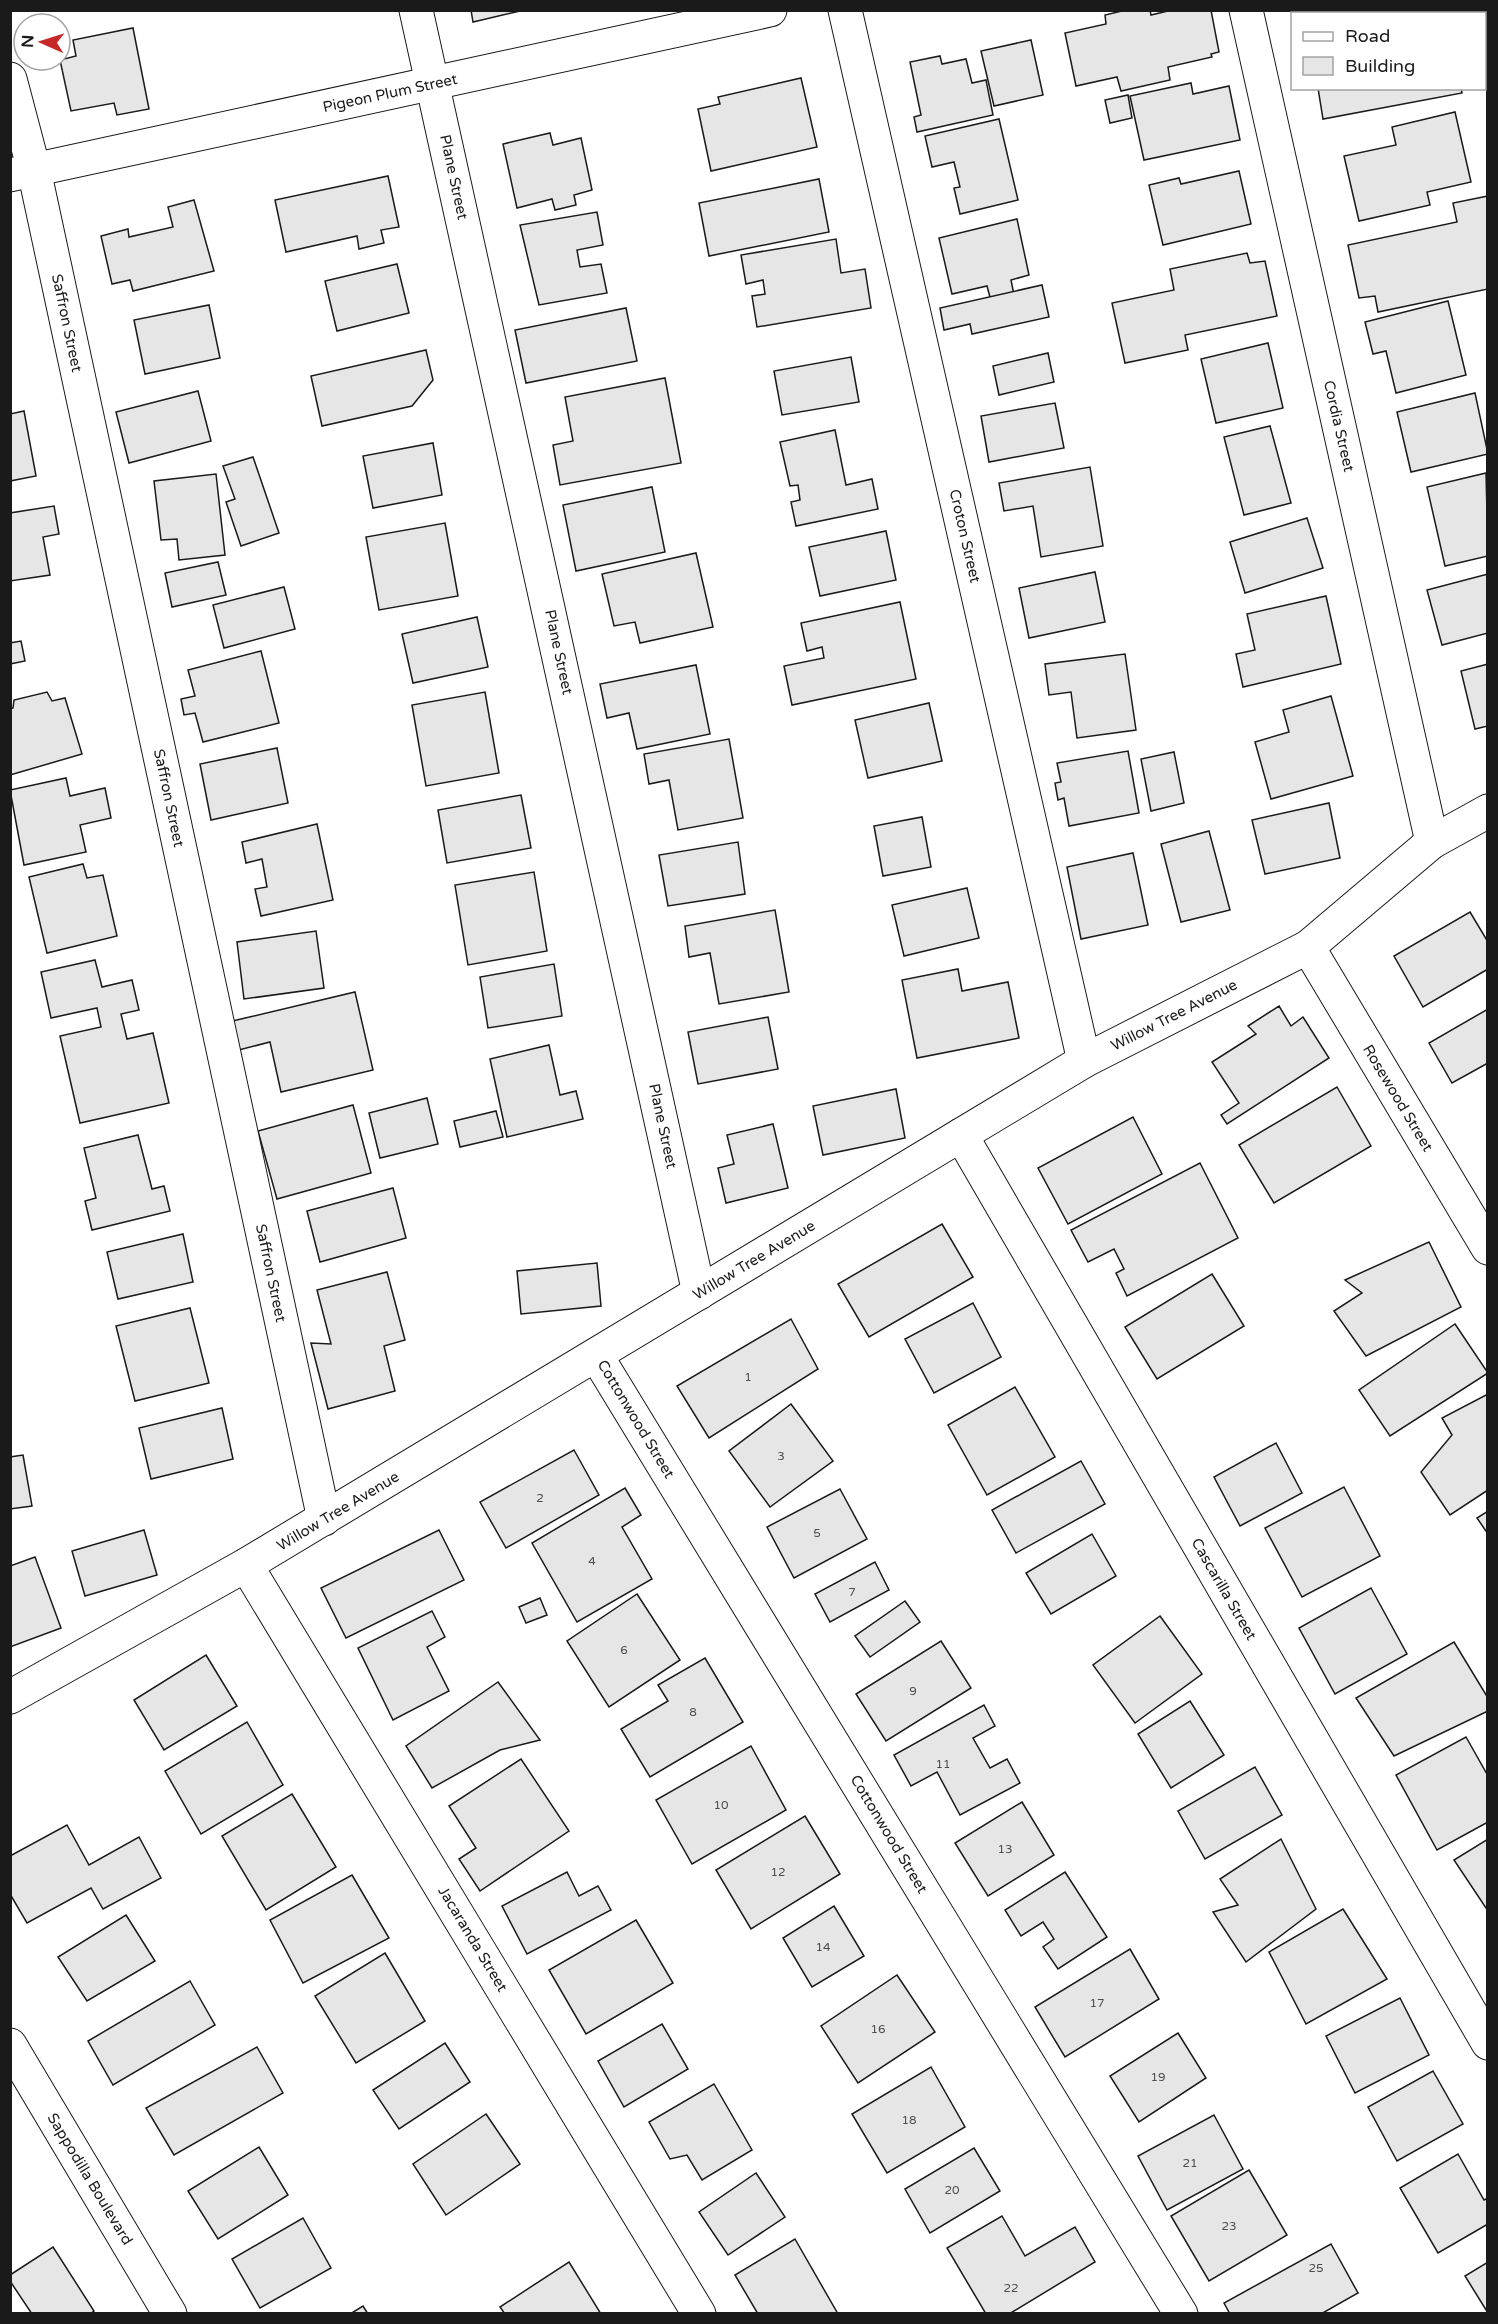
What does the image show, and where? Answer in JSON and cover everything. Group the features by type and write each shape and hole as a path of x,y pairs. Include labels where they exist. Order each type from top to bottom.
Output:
{"street":[{"name":"Plane Street","path":"416,10 699,1293"},
{"name":"Pigeon Plum Street","path":"22,173 770,10"},
{"name":"Croton Street","path":"845,10 1084,1061"},
{"name":"Cordia Street","path":"1246,10 1432,842"},
{"name":"Saffron Street","path":"10,78 22,173 324,1519"},
{"name":"Willow Tree Avenue","path":"10,1697 324,1519 1084,1061 1308,947 1432,842 1488,811"},
{"name":"Rosewood Street","path":"1308,947 1488,1248"},
{"name":"Cascarilla Street","path":"961,1135 1488,2043"},
{"name":"Cottonwood Street","path":"596,1355 1181,2313"},
{"name":"Jacaranda Street","path":"246,1565 699,2313"},
{"name":"Sappodilla Boulevard","path":"10,2045 170,2313"}],"building":[{"path":"471,10 519,10 520,11 473,22"},
{"path":"1126,10 1150,10 1151,15 1172,10 1211,10 1219,52 1211,54 1212,57 1168,67 1170,80 1121,91 1117,77 1076,86 1065,33 1106,24 1105,15"},
{"path":"1323,10 1402,10 1402,12 1323,12"},
{"path":"133,28 149,109 117,115 114,103 71,111 63,72 72,72 72,57 76,56 73,40"},
{"path":"1031,40 1043,95 994,106 981,51"},
{"path":"940,56 942,64 966,59 972,83 986,80 993,115 917,132 914,117 921,115 910,62"},
{"path":"801,78 817,147 711,171 698,109 720,104 718,97"},
{"path":"1191,83 1193,94 1229,86 1240,140 1144,160 1130,96"},
{"path":"1318,90 1461,90 1462,93 1323,119"},
{"path":"1128,95 1132,118 1110,123 1105,100"},
{"path":"1455,112 1471,182 1427,192 1430,205 1359,221 1344,156 1396,145 1392,127"},
{"path":"999,119 1018,200 960,214 954,188 960,187 954,162 932,167 925,136"},
{"path":"550,133 553,145 581,138 592,190 574,195 576,205 555,210 552,199 517,208 503,144"},
{"path":"1239,171 1251,224 1163,245 1149,185 1179,178 1181,184"},
{"path":"388,176 399,227 381,230 384,243 359,249 357,236 286,252 275,200"},
{"path":"819,179 829,232 709,256 699,203"},
{"path":"1488,196 1488,289 1378,312 1375,296 1359,298 1348,245 1457,222 1453,203"},
{"path":"194,200 214,271 133,291 130,280 112,284 101,236 128,229 129,237 173,227 168,207"},
{"path":"597,212 603,245 577,250 580,267 601,264 607,293 539,305 520,225"},
{"path":"1017,219 1029,275 1011,280 1014,295 991,301 987,286 952,294 939,238"},
{"path":"836,239 841,273 865,269 871,308 757,327 752,296 765,294 763,280 746,284 741,255"},
{"path":"1247,253 1250,263 1265,261 1277,316 1185,335 1188,350 1125,363 1112,303 1174,290 1170,269"},
{"path":"397,264 409,313 337,331 325,281"},
{"path":"1042,285 1049,317 972,334 970,324 944,330 940,308"},
{"path":"1448,301 1466,375 1396,393 1386,351 1373,354 1365,322"},
{"path":"209,305 220,358 145,374 134,320"},
{"path":"626,308 637,361 526,383 515,330"},
{"path":"1268,343 1283,408 1216,423 1201,359"},
{"path":"426,350 433,380 412,406 322,426 311,376"},
{"path":"1048,353 1054,382 999,395 993,366"},
{"path":"851,357 859,402 782,415 774,371"},
{"path":"665,378 681,463 560,485 553,445 573,441 565,397"},
{"path":"198,391 211,441 129,463 116,412"},
{"path":"1475,393 1488,454 1411,472 1397,412"},
{"path":"1055,403 1064,448 989,462 981,416"},
{"path":"24,411 36,476 10,481 10,414"},
{"path":"1270,426 1291,503 1244,515 1224,437"},
{"path":"835,430 846,485 872,479 878,509 796,526 791,502 800,500 798,485 790,486 780,442"},
{"path":"433,443 442,495 373,508 363,456"},
{"path":"253,457 279,533 241,546 226,502 235,499 223,466"},
{"path":"1090,467 1103,546 1041,557 1033,506 1004,511 999,483"},
{"path":"1486,473 1488,556 1445,566 1427,487"},
{"path":"216,474 225,555 179,560 177,539 161,540 154,481"},
{"path":"652,487 665,552 576,571 563,505"},
{"path":"54,506 59,534 43,537 50,575 10,581 10,513"},
{"path":"1307,518 1323,568 1245,593 1230,542"},
{"path":"445,523 458,596 379,610 366,537"},
{"path":"886,531 896,580 820,596 809,547"},
{"path":"696,553 713,627 640,643 635,622 614,626 602,574"},
{"path":"218,562 226,595 172,607 165,573"},
{"path":"1095,572 1105,622 1029,638 1019,588"},
{"path":"1488,574 1488,633 1442,645 1427,590"},
{"path":"284,587 295,629 224,648 213,605"},
{"path":"1326,596 1341,664 1243,687 1236,654 1255,650 1247,614"},
{"path":"900,602 916,679 792,705 784,666 824,658 822,647 807,651 801,623"},
{"path":"477,617 488,667 413,683 402,634"},
{"path":"21,641 25,661 10,664 10,643"},
{"path":"261,651 279,723 203,742 195,713 184,715 181,699 195,696 188,670"},
{"path":"1125,654 1136,730 1077,738 1071,692 1049,695 1045,664"},
{"path":"1488,664 1488,726 1475,729 1461,671"},
{"path":"696,665 710,734 637,749 629,713 607,718 600,684"},
{"path":"47,692 52,701 65,698 82,754 10,775 10,709 13,708 14,700"},
{"path":"485,692 499,773 426,786 412,705"},
{"path":"1331,696 1353,776 1271,799 1255,742 1289,732 1283,710"},
{"path":"929,703 942,761 868,778 855,720"},
{"path":"729,739 743,818 678,830 669,780 649,784 644,754"},
{"path":"277,748 288,803 211,820 200,764"},
{"path":"1128,751 1139,813 1069,826 1064,798 1058,800 1055,783 1061,782 1057,763"},
{"path":"1174,752 1184,803 1151,811 1141,759"},
{"path":"66,778 70,796 105,788 111,818 80,825 86,852 24,865 10,790"},
{"path":"521,795 531,848 447,863 438,810"},
{"path":"1329,803 1340,858 1265,874 1252,820"},
{"path":"922,817 931,867 883,876 874,826"},
{"path":"317,824 333,900 261,916 255,889 267,887 262,859 246,863 242,842"},
{"path":"1209,831 1230,910 1181,922 1161,844"},
{"path":"738,842 745,894 668,906 659,855"},
{"path":"1133,853 1148,925 1081,939 1067,867"},
{"path":"83,864 87,878 103,875 117,936 47,953 29,877"},
{"path":"534,872 547,951 468,965 455,885"},
{"path":"967,888 979,938 904,956 892,905"},
{"path":"775,910 789,992 719,1004 710,953 689,957 685,926"},
{"path":"1470,912 1488,942 1488,969 1423,1007 1394,956"},
{"path":"316,931 324,988 244,999 237,942"},
{"path":"95,960 102,987 132,980 139,1010 121,1014 127,1039 153,1033 169,1103 80,1123 60,1036 101,1027 97,1008 51,1018 41,972"},
{"path":"554,964 562,1016 488,1028 480,977"},
{"path":"958,969 962,991 1008,982 1019,1038 917,1058 902,980"},
{"path":"355,992 373,1070 281,1092 270,1042 231,1052 224,1023"},
{"path":"1279,1006 1291,1026 1303,1017 1329,1058 1227,1124 1221,1115 1239,1103 1212,1062 1256,1034 1248,1026"},
{"path":"1488,1009 1488,1063 1452,1083 1429,1043"},
{"path":"768,1017 778,1069 698,1084 688,1032"},
{"path":"549,1045 560,1095 576,1091 583,1119 507,1137 490,1059"},
{"path":"1337,1087 1371,1146 1274,1203 1239,1145"},
{"path":"896,1089 905,1138 823,1155 813,1106"},
{"path":"427,1098 438,1144 380,1158 369,1113"},
{"path":"353,1105 371,1173 277,1199 258,1131"},
{"path":"496,1111 503,1137 460,1147 454,1121"},
{"path":"1133,1117 1162,1174 1068,1224 1038,1168"},
{"path":"773,1124 788,1188 726,1203 718,1168 734,1164 727,1135"},
{"path":"138,1135 152,1189 164,1186 170,1211 92,1230 85,1201 96,1198 84,1148"},
{"path":"1200,1163 1238,1238 1127,1296 1116,1273 1124,1269 1114,1249 1088,1262 1071,1230"},
{"path":"393,1188 406,1238 320,1262 307,1211"},
{"path":"942,1224 973,1277 869,1337 838,1284"},
{"path":"183,1234 193,1282 118,1299 107,1252"},
{"path":"1429,1242 1461,1307 1366,1356 1334,1311 1362,1293 1345,1280"},
{"path":"597,1263 601,1306 521,1314 517,1271"},
{"path":"387,1272 405,1340 384,1346 395,1391 328,1409 311,1343 331,1344 317,1290"},
{"path":"1212,1274 1244,1326 1157,1379 1125,1327"},
{"path":"973,1303 1001,1357 934,1393 905,1339"},
{"path":"190,1308 209,1383 135,1401 116,1326"},
{"path":"791,1319 818,1369 709,1438 677,1386"},
{"path":"1455,1324 1488,1373 1390,1436 1359,1390"},
{"path":"1015,1387 1055,1457 987,1495 948,1425"},
{"path":"1488,1394 1488,1490 1450,1515 1421,1472 1452,1435 1442,1418"},
{"path":"791,1404 833,1461 770,1507 729,1451"},
{"path":"222,1408 233,1459 151,1479 139,1428"},
{"path":"1276,1443 1302,1493 1240,1526 1214,1477"},
{"path":"574,1450 599,1495 506,1548 480,1502"},
{"path":"23,1455 32,1506 10,1509 10,1457"},
{"path":"1081,1461 1105,1504 1016,1553 992,1510"},
{"path":"1344,1487 1380,1556 1302,1597 1265,1528"},
{"path":"625,1488 641,1515 622,1527 652,1579 577,1622 532,1543"},
{"path":"840,1489 867,1539 794,1578 767,1527"},
{"path":"1488,1511 1488,1534 1477,1518"},
{"path":"144,1530 157,1575 85,1596 72,1551"},
{"path":"439,1530 464,1580 346,1638 321,1588"},
{"path":"1092,1534 1116,1576 1051,1614 1026,1573"},
{"path":"35,1557 61,1628 10,1647 10,1566"},
{"path":"875,1562 889,1590 830,1622 815,1594"},
{"path":"1371,1588 1407,1654 1335,1694 1299,1628"},
{"path":"637,1594 680,1660 609,1707 567,1641"},
{"path":"540,1598 547,1615 526,1623 519,1607"},
{"path":"905,1601 920,1622 870,1657 855,1636"},
{"path":"432,1611 445,1637 427,1647 449,1691 393,1720 358,1648"},
{"path":"1160,1616 1202,1674 1135,1723 1093,1665"},
{"path":"941,1641 971,1688 886,1741 856,1694"},
{"path":"1454,1642 1488,1698 1488,1711 1394,1756 1356,1698"},
{"path":"206,1655 237,1706 164,1750 134,1700"},
{"path":"705,1658 743,1722 650,1777 621,1729 668,1701 658,1685"},
{"path":"498,1682 540,1740 500,1750 432,1788 406,1746"},
{"path":"1190,1701 1224,1755 1171,1788 1138,1734"},
{"path":"984,1705 995,1726 973,1738 990,1768 1007,1759 1020,1783 960,1815 937,1772 911,1786 894,1755"},
{"path":"247,1722 283,1785 201,1834 165,1771"},
{"path":"1466,1737 1488,1776 1488,1822 1437,1850 1396,1775"},
{"path":"751,1746 786,1810 692,1864 656,1800"},
{"path":"521,1759 569,1831 480,1891 459,1859 476,1848 449,1806"},
{"path":"1255,1767 1282,1815 1205,1859 1178,1811"},
{"path":"292,1794 336,1867 266,1910 222,1836"},
{"path":"1022,1802 1054,1855 988,1896 955,1843"},
{"path":"805,1816 840,1874 751,1929 716,1870"},
{"path":"67,1825 89,1865 139,1837 161,1878 103,1909 91,1888 27,1923 10,1894 10,1856"},
{"path":"1281,1839 1316,1909 1246,1962 1213,1912 1238,1905 1220,1879"},
{"path":"1488,1839 1488,1911 1454,1860"},
{"path":"567,1872 579,1896 598,1886 611,1910 527,1954 502,1906"},
{"path":"1065,1872 1107,1937 1058,1969 1043,1947 1054,1939 1043,1922 1021,1936 1005,1910"},
{"path":"352,1875 389,1938 303,1983 270,1920"},
{"path":"834,1906 864,1956 812,1987 783,1938"},
{"path":"1343,1909 1387,1979 1306,2024 1269,1952"},
{"path":"126,1915 155,1961 87,2001 58,1957"},
{"path":"636,1920 673,1983 586,2034 549,1970"},
{"path":"1130,1949 1159,1999 1065,2057 1035,2007"},
{"path":"385,1953 425,2021 356,2063 315,1996"},
{"path":"897,1975 935,2032 858,2083 821,2026"},
{"path":"190,1981 215,2025 113,2085 88,2041"},
{"path":"1400,1998 1429,2055 1355,2093 1326,2036"},
{"path":"662,2024 688,2069 624,2107 598,2061"},
{"path":"1178,2033 1206,2078 1139,2122 1110,2076"},
{"path":"445,2043 470,2082 399,2129 373,2090"},
{"path":"257,2047 283,2093 174,2155 146,2108"},
{"path":"931,2067 965,2127 887,2173 852,2114"},
{"path":"1433,2071 1463,2124 1397,2161 1368,2107"},
{"path":"714,2084 752,2150 702,2180 687,2155 670,2159 649,2122"},
{"path":"486,2114 520,2164 446,2215 413,2164"},
{"path":"1214,2115 1243,2169 1167,2210 1138,2156"},
{"path":"259,2147 288,2195 218,2239 188,2191"},
{"path":"974,2148 1000,2191 930,2233 905,2189"},
{"path":"1458,2154 1484,2200 1488,2198 1488,2224 1438,2253 1400,2188"},
{"path":"1249,2170 1287,2235 1209,2281 1171,2216"},
{"path":"756,2173 785,2217 728,2255 699,2212"},
{"path":"1002,2216 1025,2256 1075,2227 1095,2262 1009,2314 986,2314 947,2248"},
{"path":"303,2218 331,2268 260,2308 232,2259"},
{"path":"795,2239 838,2314 758,2314 735,2275"},
{"path":"1331,2244 1358,2293 1321,2314 1230,2314 1224,2303"},
{"path":"53,2247 94,2311 90,2314 32,2314 10,2281 10,2275"},
{"path":"569,2262 601,2314 505,2314 500,2307"},
{"path":"1488,2262 1488,2313 1465,2276"},
{"path":"363,2306 368,2314 350,2314"}]}
